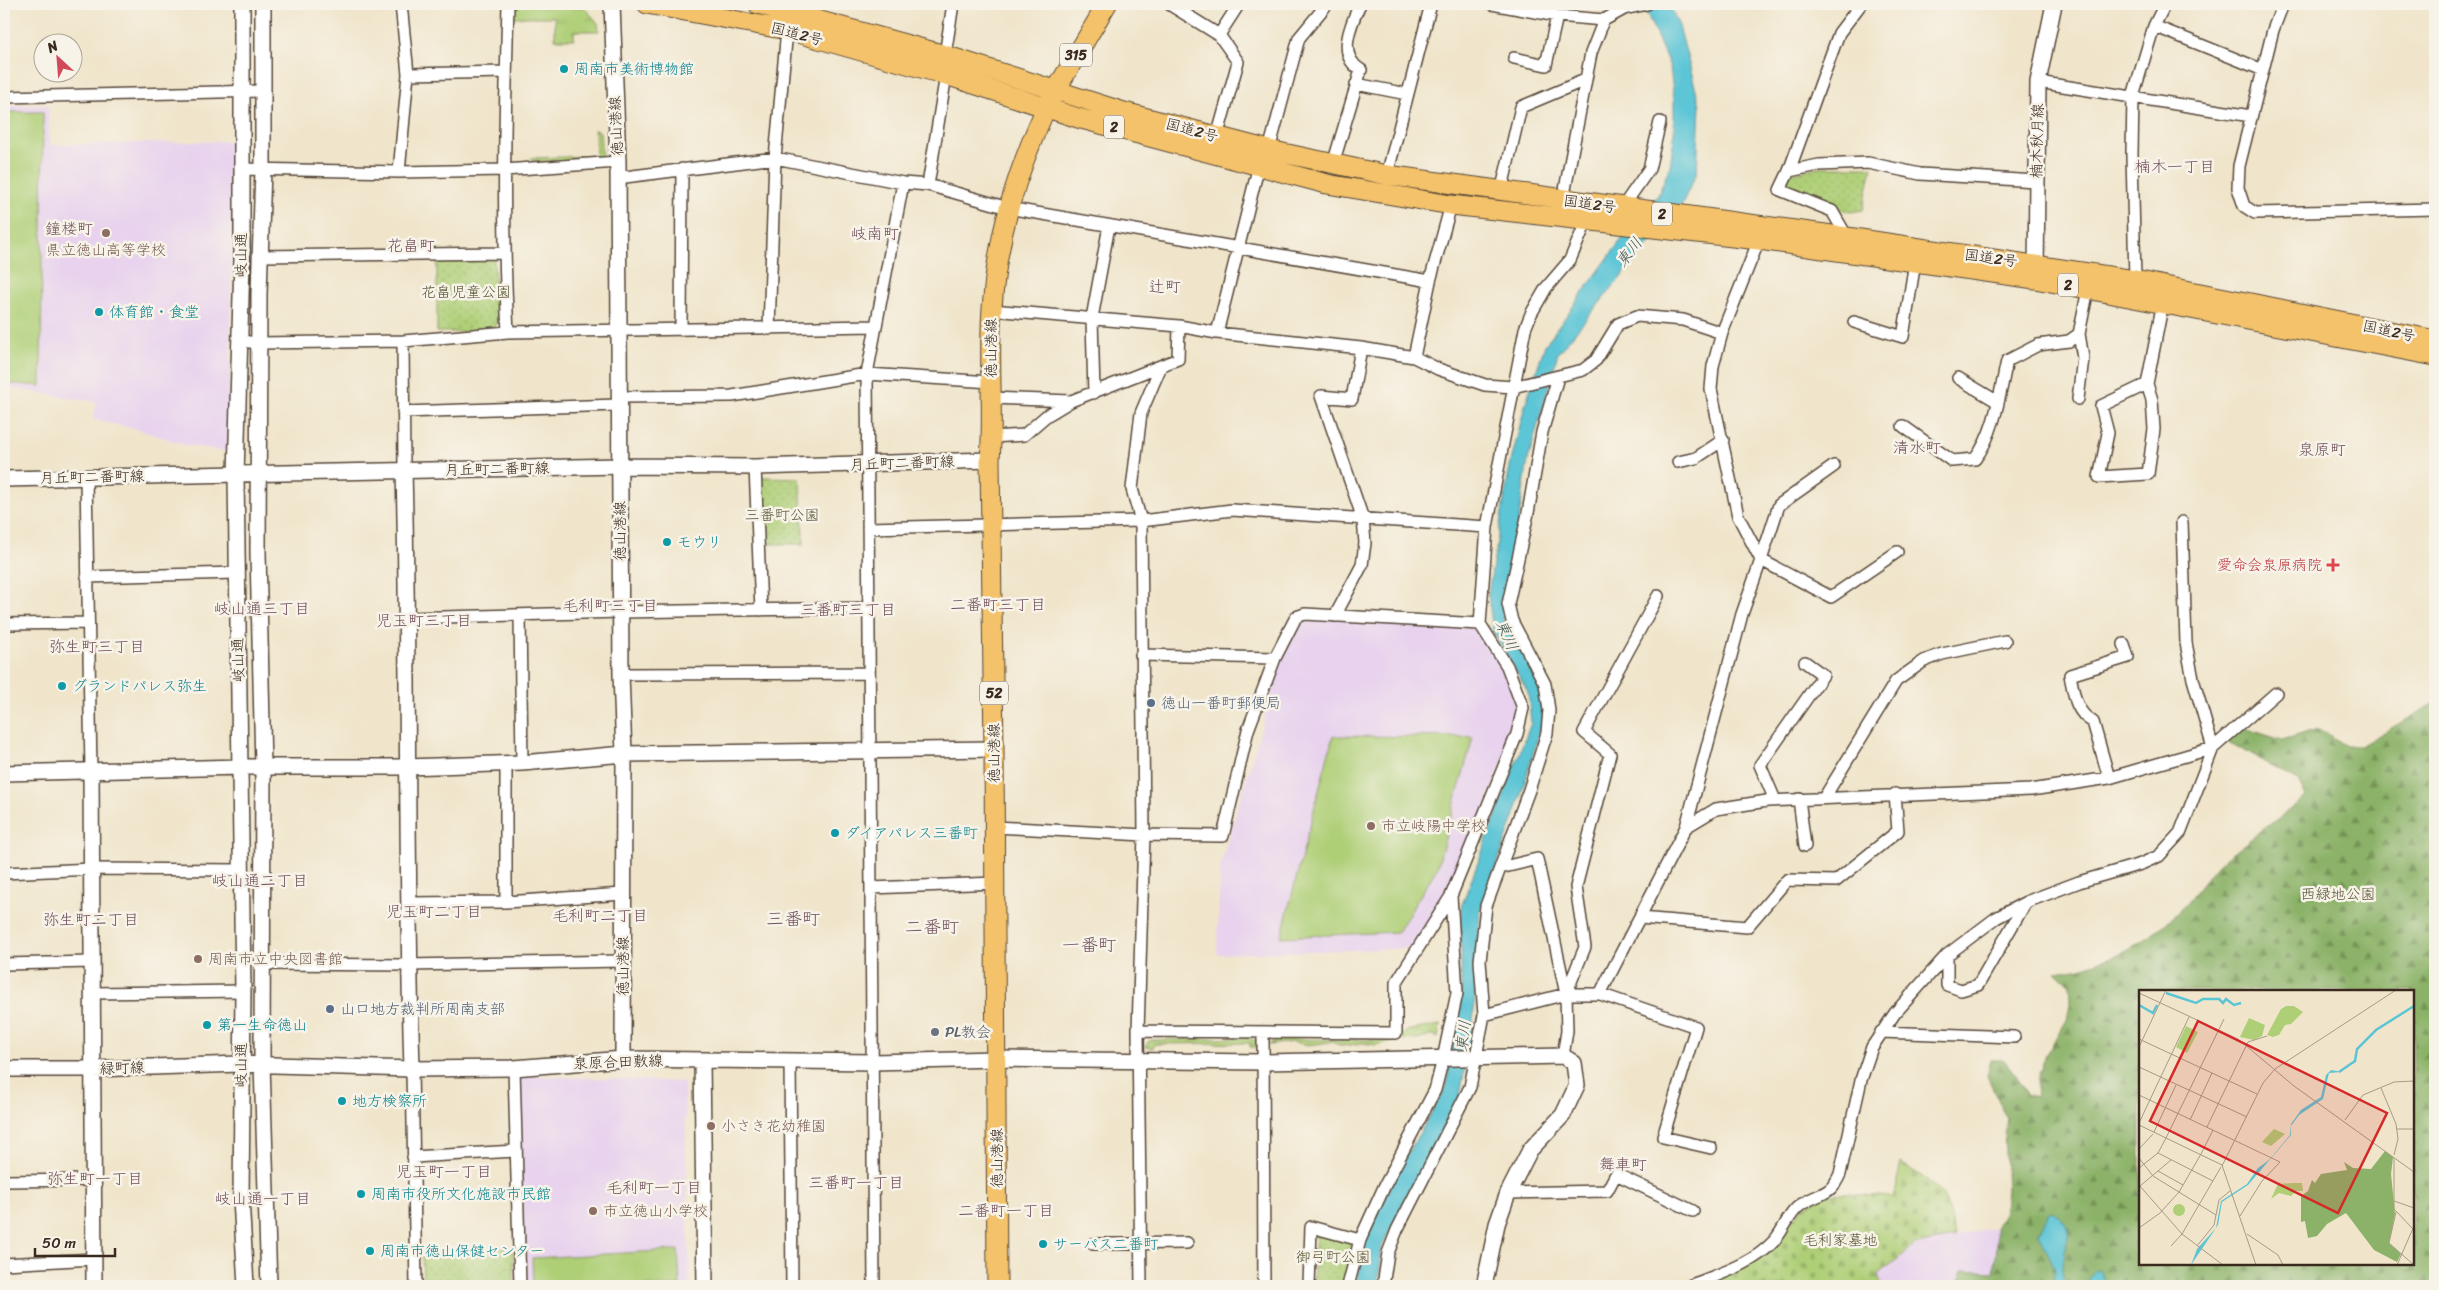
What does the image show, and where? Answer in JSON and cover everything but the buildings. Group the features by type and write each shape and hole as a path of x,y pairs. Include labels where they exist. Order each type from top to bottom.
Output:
{"main road":[{"name":"国道2号","path":"647,4 790,16 945,55 1124,112 1217,137 1327,184 1451,204 1587,220"},
{"name":"国道2号","path":"758,4 946,75 1046,108 1264,157 1333,164 1387,175 1563,200 1618,216 1699,226 1847,237 2036,272 2088,289 2435,356"},
{"name":"315","path":"1046,108 1054,90 1107,4"},
{"name":"徳山港線","path":"997,1286 994,749 990,460 992,437 992,310 996,274 1008,208 1022,163 1046,108"},
{"name":"2","path":"1587,220 1618,216"},
{"name":"国道2号","path":"1699,226 1759,240 1915,262 2135,280 2435,340"}],"street":[{"name":"岐山通","path":"242,4 243,90 236,573 241,767 241,1198 246,1286"},
{"name":"岐山通","path":"263,4 263,169 260,256 258,553 263,767 262,1064 269,1286"},
{"path":"399,172 408,74 401,4"},
{"path":"508,4 504,170 504,253 508,332"},
{"name":"徳山港線","path":"612,4 618,162 618,401 621,674 624,754 623,1059"},
{"path":"945,55 953,4"},
{"path":"1169,4 1218,35 1238,62 1217,137"},
{"path":"1218,35 1239,4"},
{"path":"1217,333 1237,249 1299,38 1327,4"},
{"path":"1333,164 1361,70 1352,65 1348,56 1347,46 1352,23 1360,4"},
{"path":"1387,175 1432,4"},
{"path":"1492,4 1558,16 1604,20 1624,9 1647,4"},
{"path":"1847,237 1832,211 1780,190 1789,171 1839,33 1860,4"},
{"name":"楠木秋月線","path":"2036,272 2038,82 2054,4"},
{"path":"2135,280 2132,154 2133,96 2154,26 2165,4"},
{"path":"2284,4 2273,30 2238,166 2238,188 2244,206 2255,213 2435,209"},
{"path":"769,329 775,158 790,16"},
{"path":"1514,58 1546,65 1558,16"},
{"path":"1563,200 1591,53 1604,20"},
{"path":"2154,26 2263,70"},
{"path":"408,74 506,72"},
{"path":"928,185 946,75"},
{"path":"1501,192 1521,107 1585,80"},
{"path":"2038,82 2251,116"},
{"path":"1356,84 1407,94"},
{"path":"4,97 262,91"},
{"path":"1618,216 1649,169 1660,122"},
{"path":"617,178 775,158 903,183 928,185 1008,208 1430,281"},
{"path":"242,169 399,172 504,170 618,162"},
{"path":"1789,171 1818,165 1868,163 1920,174 2036,181"},
{"path":"681,330 682,169"},
{"path":"874,1286 867,374 903,183"},
{"path":"1414,357 1430,281 1451,204"},
{"path":"1138,1032 1396,1033 1396,983 1451,896 1517,734 1523,708 1507,666 1480,624 1486,527 1525,329 1546,288 1570,260 1587,220"},
{"path":"1094,393 1092,318 1109,226"},
{"path":"1759,240 1722,333 1713,366 1711,389 1738,516 1761,560 1831,597 1897,552"},
{"path":"260,256 504,253"},
{"path":"1854,322 1903,338 1915,262"},
{"path":"2078,399 2083,358 2079,334 2088,289"},
{"path":"2148,384 2101,406 2108,433 2099,477 2148,474 2154,428 2152,400 2148,384 2163,302"},
{"path":"992,310 1179,326 1217,333 1361,348 1414,357 1438,369 1485,385 1513,386 1583,370 1596,360 1618,324 1637,316 1683,320 1722,333"},
{"path":"240,341 259,343 403,341 508,332 876,326"},
{"path":"992,437 1024,435 1046,416 1071,401 1178,359 1179,326"},
{"path":"1903,426 1952,461 1975,459 1982,450 1998,402 2007,361 2038,345 2068,341 2079,334"},
{"path":"403,341 410,903 408,965 416,1286"},
{"path":"1335,616 1362,565 1365,543 1363,519 1321,396 1352,399 1361,348"},
{"path":"1141,1286 1138,1032 1144,835 1141,521 1132,490 1141,413 1161,366"},
{"path":"403,412 732,396 867,374 1071,401"},
{"path":"1383,1286 1388,1253 1397,1230 1470,1087 1484,1015 1480,961 1486,906 1529,790 1547,733 1549,710 1545,684 1512,621 1508,604 1528,513 1542,432 1558,377"},
{"path":"1958,378 1998,402"},
{"path":"1678,462 1696,458 1723,440"},
{"name":"月丘町二番町線","path":"4,479 620,466 755,467 990,460"},
{"path":"1600,994 1686,827 1742,614 1779,505 1834,466"},
{"path":"755,467 761,610"},
{"path":"86,476 93,962 94,1286"},
{"path":"868,528 1141,521 1232,510 1486,527"},
{"path":"1689,1286 1754,1259 1776,1240 1802,1204 1828,1192 1835,1186 1840,1174 1861,1080 1872,1046 1881,1032 1947,955 1996,918 2026,902 2159,856 2180,834 2213,748 2193,680 2186,643 2182,522"},
{"path":"87,577 236,573"},
{"path":"1566,994 1585,947 1576,887 1610,754 1584,732 1658,596"},
{"path":"407,618 868,608"},
{"path":"994,827 1144,835 1222,836 1248,730 1275,658 1296,617 1305,614 1480,624"},
{"path":"520,616 522,763"},
{"path":"4,624 88,623"},
{"path":"1824,798 1896,681 1924,661 1942,654 2005,641"},
{"path":"2109,778 2094,722 2085,718 2077,708 2070,675 2128,657 2124,644"},
{"path":"1141,655 1275,658"},
{"path":"1775,800 1760,766 1823,675 1805,662"},
{"path":"621,674 869,673"},
{"path":"1686,827 1716,809 1775,800 2031,790 2109,778 2213,748 2276,693"},
{"path":"4,773 241,767 408,767 522,763 624,754 994,749"},
{"path":"506,763 506,902"},
{"path":"1640,918 1747,927 1786,880 1836,880 1898,831 1895,794"},
{"path":"1799,799 1805,846"},
{"path":"1484,1286 1497,1224 1508,1193 1530,1150 1563,1115 1577,1085 1574,1063 1563,1056 1567,1031 1566,994 1537,860 1500,868"},
{"path":"4,873 92,869 240,870"},
{"path":"871,888 995,883"},
{"path":"410,903 506,902 623,894"},
{"path":"1348,1286 1360,1240 1385,1185 1435,1090 1457,993 1451,896"},
{"path":"1947,955 1948,985 1961,990 1978,985 2026,902"},
{"path":"263,964 408,965 622,961"},
{"path":"4,964 93,962"},
{"path":"93,993 242,991"},
{"path":"1484,1015 1566,994 1600,994 1696,1027 1663,1137 1711,1148"},
{"path":"1262,1032 1264,1286"},
{"path":"1881,1032 2014,1037"},
{"name":"泉原合田敷線","path":"240,1064 412,1069 514,1068 623,1059 873,1062 996,1060 1263,1062 1563,1056"},
{"path":"702,1061 705,1286"},
{"path":"790,1061 792,1286"},
{"name":"緑町線","path":"4,1069 94,1069 240,1064"},
{"path":"514,1068 520,1286"},
{"path":"413,1156 515,1151"},
{"path":"1508,1193 1607,1191 1616,1174 1693,1211"},
{"path":"4,1181 93,1180"},
{"path":"1309,1286 1311,1227 1360,1240"},
{"path":"1093,1244 1187,1243"},
{"path":"4,1264 94,1259"}],"shaded area":[{"path":"48,105 50,145 234,141 229,452 186,445 143,431 93,419 97,402 4,387 4,106"},
{"path":"1295,616 1480,624 1523,708 1451,896 1420,948 1217,954 1220,866"},
{"path":"517,1075 684,1082 690,1286 526,1286"},
{"path":"1996,1228 1997,1247 1994,1273 1958,1282 1957,1286 1882,1286 1877,1275 1916,1244"}],"green space":[{"path":"514,4 584,7 598,23 599,31 574,31 574,39 555,39 555,17 507,17 511,6"},
{"path":"4,112 43,112 41,386 4,383"},
{"path":"595,129 600,132 602,161 533,162 531,158 596,156"},
{"path":"1817,167 1872,167 1863,210 1850,212 1783,190 1790,174"},
{"name":"花畠児童公園","path":"437,259 494,259 497,322 493,329 487,332 437,332"},
{"name":"三番町公園","path":"764,477 800,478 804,544 763,544 760,486 761,479"},
{"name":"西緑地公園","path":"2435,703 2435,1286 1957,1286 1963,1270 1994,1272 1997,1247 1996,1228 2005,1211 2007,1189 2004,1132 2007,1118 1987,1076 1991,1060 2004,1060 2016,1075 2026,1094 2036,1097 2038,1077 2046,1054 2067,1020 2071,999 2070,985 2056,972 2081,968 2123,953 2160,929 2186,904 2218,864 2306,797 2298,781 2227,741 2241,727 2282,740 2319,729 2347,746 2360,746"},
{"path":"1333,736 1473,737 1437,868 1398,932 1281,937"},
{"path":"1440,1025 1438,1038 1433,1035 1418,1040 1400,1039 1376,1045 1363,1043 1344,1046 1330,1042 1310,1045 1292,1042 1269,1045 1276,1039 1386,1040 1399,1037 1409,1030"},
{"path":"1249,1038 1257,1041 1258,1047 1250,1047 1250,1043 1154,1044 1153,1048 1146,1047 1148,1042 1152,1040"},
{"name":"毛利家墓地","path":"1901,1163 1940,1191 1949,1209 1954,1237 1916,1244 1878,1275 1882,1286 1698,1286 1759,1259 1805,1205 1834,1193 1893,1197"},
{"name":"御弓町公園","path":"1316,1231 1356,1243 1345,1286 1313,1286"},
{"path":"513,1248 514,1286 423,1286 422,1251"},
{"path":"678,1250 680,1286 533,1286 532,1258"}],"water":[{"name":"東川","path":"1643,4 1669,4 1679,26 1700,105 1697,172 1682,204 1558,353 1528,460 1503,619 1538,683 1544,717 1514,818 1480,910 1473,1026 1459,1100 1382,1246 1378,1286 1356,1286 1366,1235 1402,1163 1446,1088 1461,994 1461,907 1531,723 1528,692 1493,631 1488,594 1510,466 1525,405 1545,345 1619,243 1658,195 1670,166 1674,137 1674,100 1670,67"},
{"path":"2053,1211 2066,1225 2068,1231 2062,1267 2065,1286 2052,1286 2055,1269 2039,1233 2048,1214"},
{"path":"2100,1270 2104,1279 2100,1286 2085,1286 2094,1271"}],"place":[{"name":"周南市美術博物館","path":"564,69"},
{"name":"県立徳山高等学校","path":"106,233"},
{"name":"体育館・食堂","path":"99,312"},
{"name":"モウリ","path":"667,542"},
{"name":"愛命会泉原病院","path":"2333,565"},
{"name":"グランドパレス弥生","path":"62,686"},
{"name":"徳山一番町郵便局","path":"1151,703"},
{"name":"市立岐陽中学校","path":"1371,826"},
{"name":"ダイアパレス三番町","path":"835,833"},
{"name":"周南市立中央図書館","path":"198,959"},
{"name":"山口地方裁判所周南支部","path":"330,1009"},
{"name":"第一生命徳山","path":"207,1025"},
{"name":"PL教会","path":"935,1032"},
{"name":"地方検察所","path":"342,1101"},
{"name":"小さき花幼稚園","path":"711,1126"},
{"name":"周南市役所文化施設市民館","path":"361,1194"},
{"name":"市立徳山小学校","path":"593,1211"},
{"name":"サーパス二番町","path":"1043,1244"},
{"name":"周南市徳山保健センター","path":"370,1251"}],"district":[{"name":"楠木一丁目","path":"2175,166"},
{"name":"鐘楼町","path":"69,228"},
{"name":"岐南町","path":"875,233"},
{"name":"花畠町","path":"411,245"},
{"name":"辻町","path":"1165,286"},
{"name":"清水町","path":"1917,447"},
{"name":"泉原町","path":"2322,449"},
{"name":"二番町三丁目","path":"998,604"},
{"name":"毛利町三丁目","path":"610,605"},
{"name":"岐山通三丁目","path":"262,608"},
{"name":"三番町三丁目","path":"848,609"},
{"name":"児玉町三丁目","path":"424,620"},
{"name":"弥生町三丁目","path":"97,646"},
{"name":"岐山通二丁目","path":"260,880"},
{"name":"児玉町二丁目","path":"434,911"},
{"name":"毛利町二丁目","path":"600,915"},
{"name":"弥生町二丁目","path":"91,919"},
{"name":"三番町","path":"793,919"},
{"name":"二番町","path":"932,927"},
{"name":"一番町","path":"1089,945"},
{"name":"舞車町","path":"1623,1164"},
{"name":"児玉町一丁目","path":"444,1171"},
{"name":"弥生町一丁目","path":"95,1178"},
{"name":"三番町一丁目","path":"856,1182"},
{"name":"毛利町一丁目","path":"654,1187"},
{"name":"岐山通一丁目","path":"263,1198"},
{"name":"二番町一丁目","path":"1006,1210"}]}
